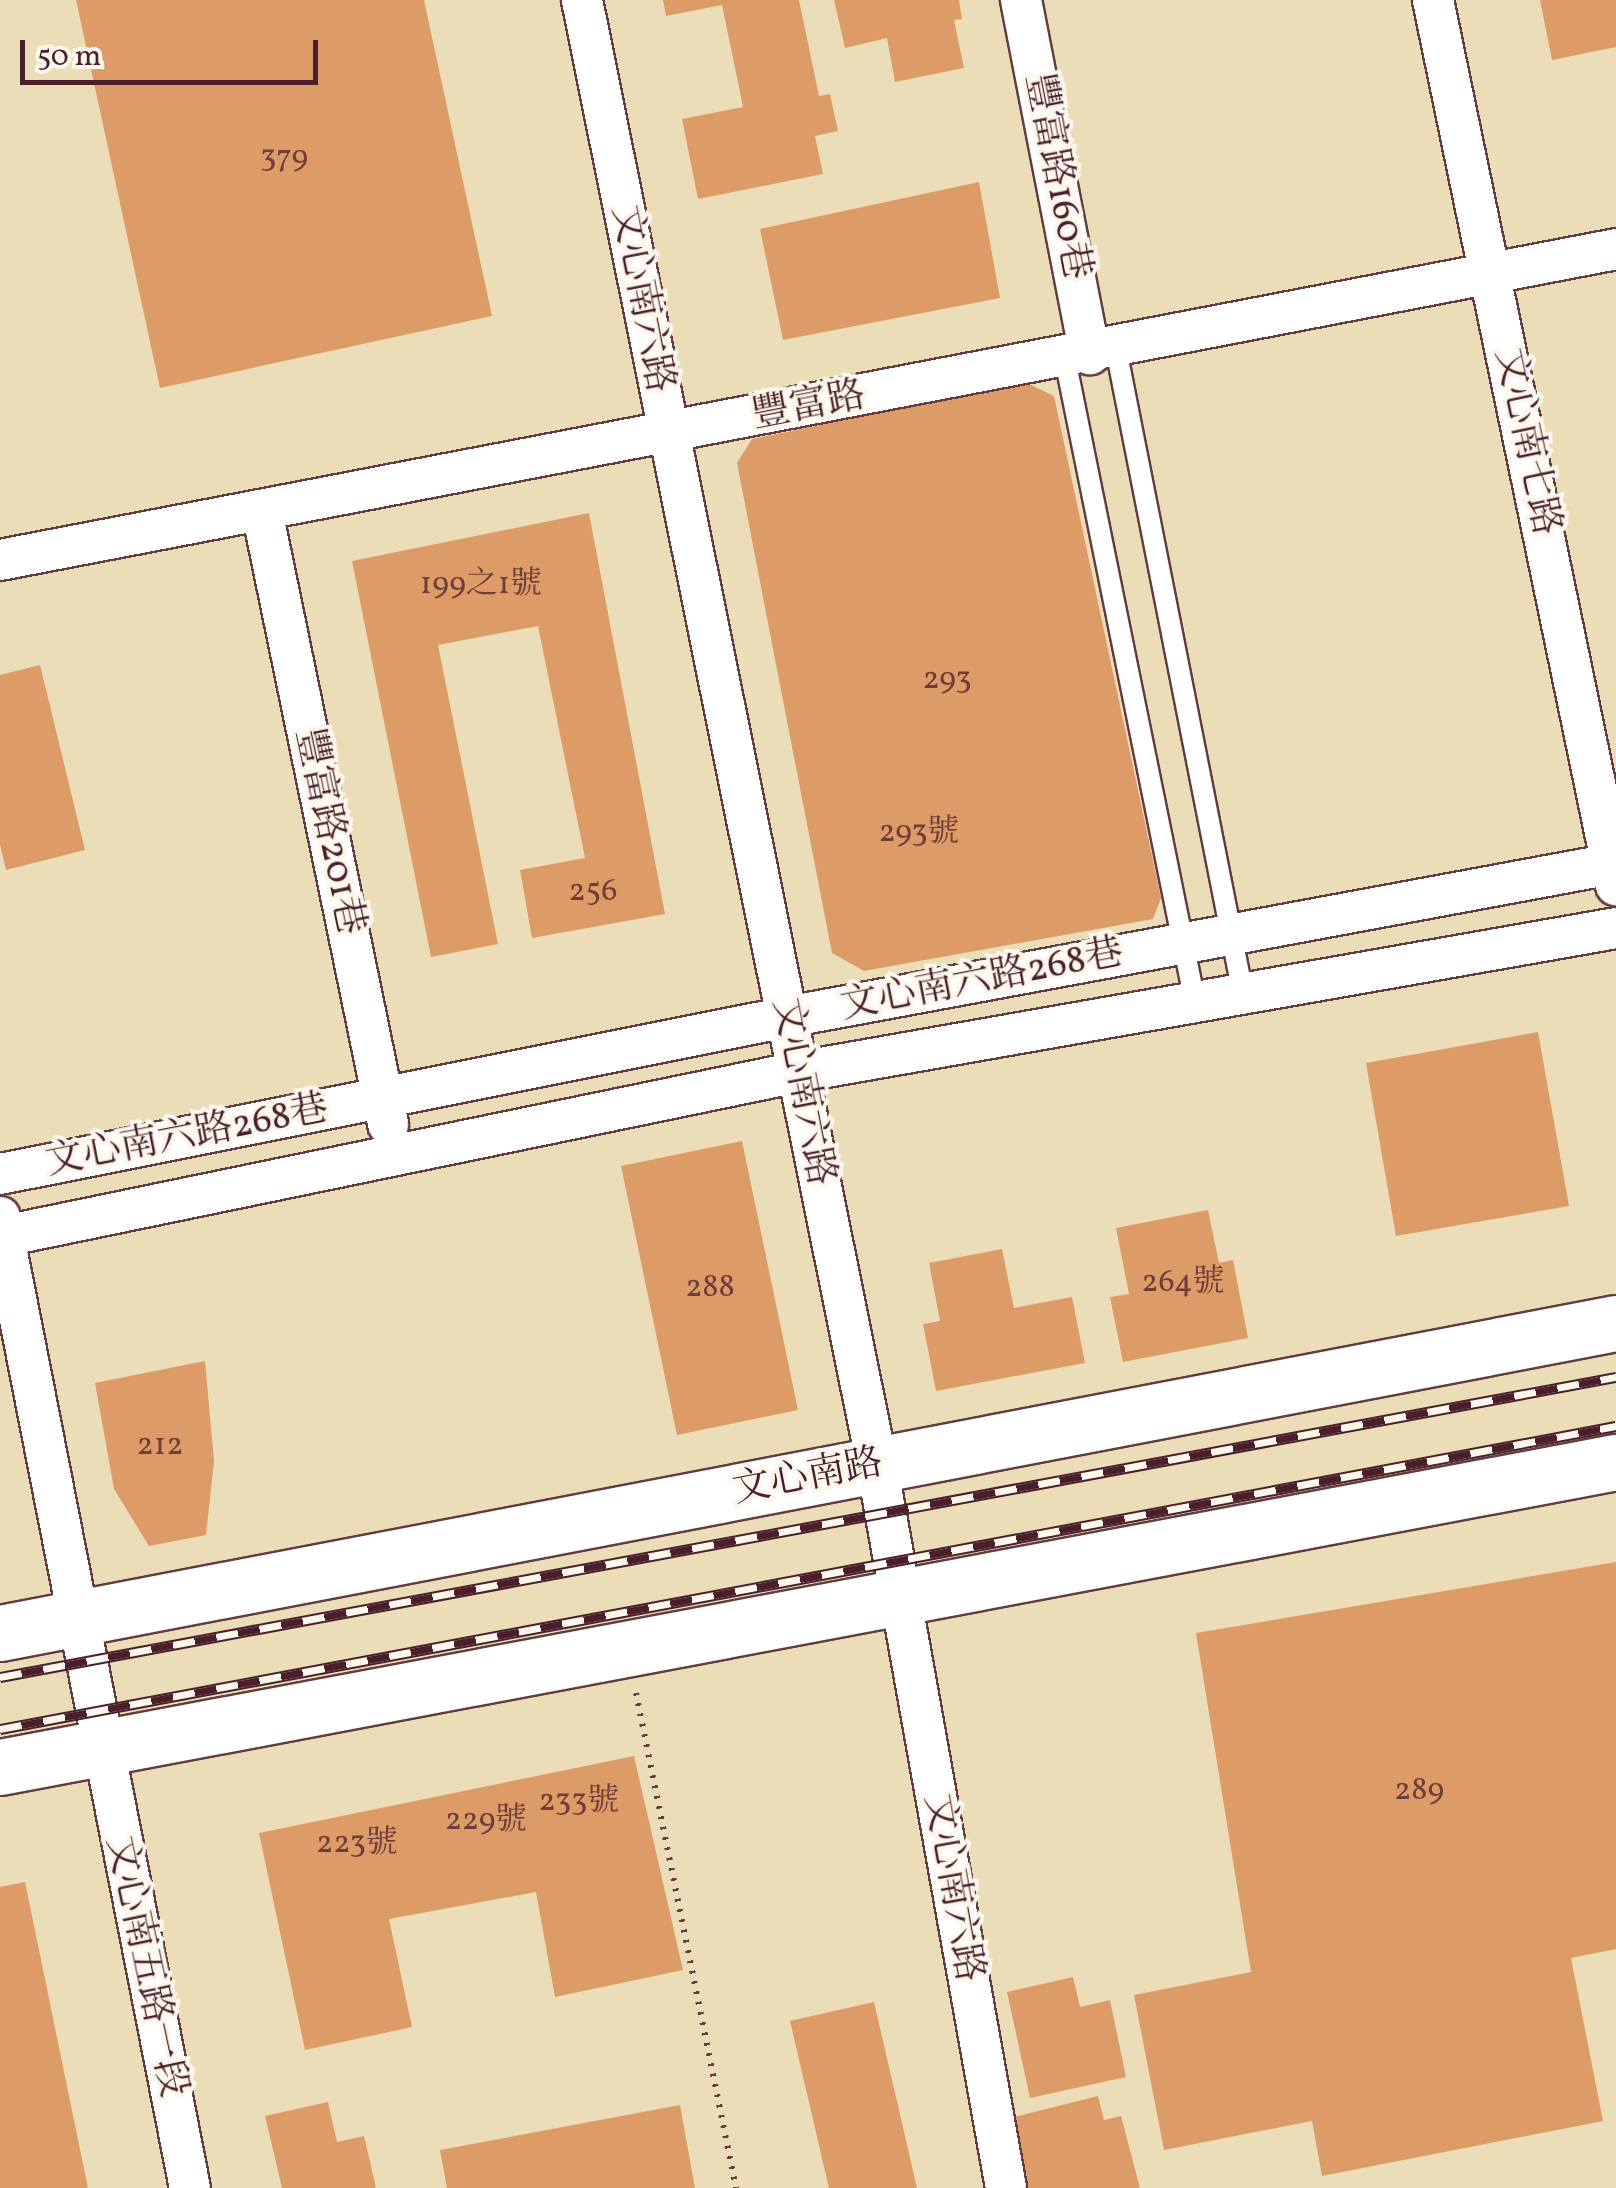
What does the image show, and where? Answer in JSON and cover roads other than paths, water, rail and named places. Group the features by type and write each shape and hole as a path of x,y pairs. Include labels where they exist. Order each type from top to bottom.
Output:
{"main road":[{"name":"文心南路","path":"0,1633 1616,1324"},
{"path":"0,1766 1616,1462"}],"street":[{"name":"文心南六路","path":"582,0 876,1464 1006,2188"},
{"name":"豐富路160巷","path":"1022,0 1090,354"},
{"name":"文心南七路","path":"1433,0 1614,874"},
{"name":"豐富路","path":"0,560 1090,354 1616,249"},
{"name":"豐富路201巷","path":"262,511 394,1152"},
{"name":"文心南六路268巷","path":"0,1174 787,1017 1232,934 1614,874"},
{"name":"文心南六路268巷","path":"2,1227 798,1072 1616,928"},
{"path":"2,1227 82,1617"},
{"name":"文心南五路一段","path":"82,1617 99,1747 190,2188"}],"lane":[{"path":"1090,354 1232,934 1243,994"},
{"path":"1090,354 1195,1002"}],"railway":[{"path":"0,1677 1616,1377"},
{"path":"0,1729 1616,1426"}]}
